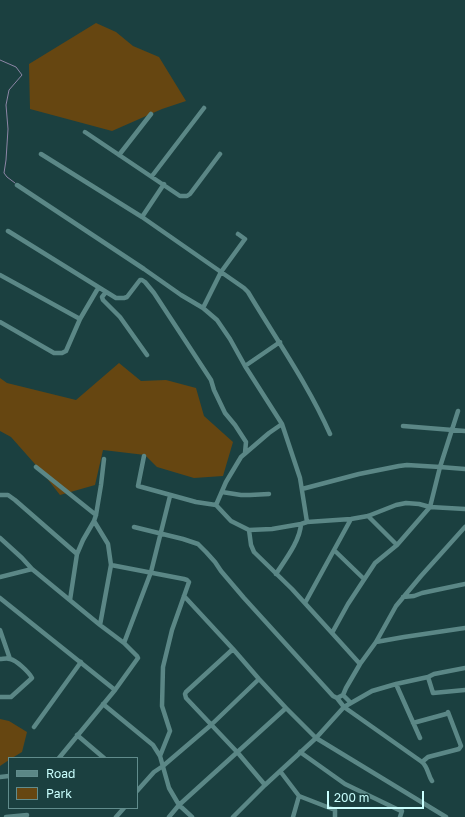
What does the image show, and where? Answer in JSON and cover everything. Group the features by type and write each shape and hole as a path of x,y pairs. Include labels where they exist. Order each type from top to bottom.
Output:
{"street":[{"path":"152,176 204,108"},
{"path":"119,155 151,114"},
{"path":"85,132 180,196 187,196 220,154"},
{"path":"41,154 142,217 244,288 280,342 321,412 330,434"},
{"path":"142,217 164,184"},
{"path":"17,185 181,295 203,308 217,320 282,424 300,478 307,522"},
{"path":"8,231 116,298 127,297 140,280 142,280 154,293 212,380 214,390 225,413 246,442 245,453"},
{"path":"203,308 221,272 245,239 238,234"},
{"path":"0,275 80,319"},
{"path":"0,322 54,353 62,353 66,351 80,319 97,290 100,288"},
{"path":"106,292 102,297 103,300 120,317 147,356"},
{"path":"245,366 280,342"},
{"path":"332,633 348,604 375,563 397,544 430,507 440,467 458,411"},
{"path":"216,505 234,468 245,453 282,424"},
{"path":"404,426 465,431"},
{"path":"144,456 138,486 170,496 216,505 231,521 249,530 272,529 307,522 368,516 396,505 406,503 465,510"},
{"path":"70,600 77,554 96,515 102,485 104,458"},
{"path":"302,489 359,474 398,466 408,465 465,469"},
{"path":"36,467 96,515"},
{"path":"222,492 250,496 269,494"},
{"path":"0,495 8,495 15,500 77,554"},
{"path":"124,643 151,572 170,496"},
{"path":"368,516 397,544"},
{"path":"305,603 351,518"},
{"path":"94,521 108,544 111,565 100,625"},
{"path":"276,574 301,530 301,524"},
{"path":"134,527 198,544 215,562 244,598 333,696 337,698 344,707 426,765 428,774 432,781"},
{"path":"344,695 346,688 360,664 376,642 396,606 465,527"},
{"path":"249,530 250,541 254,552 305,603 360,664"},
{"path":"0,538 32,569 124,643 138,658 115,690 77,735 61,757"},
{"path":"334,550 364,579"},
{"path":"111,565 151,572 187,580 189,582 172,630 163,667 162,706 170,731 160,756"},
{"path":"0,577 32,569"},
{"path":"403,597 414,596 422,592 465,584"},
{"path":"184,596 259,679 316,738 446,817"},
{"path":"0,598 115,690"},
{"path":"376,642 465,628"},
{"path":"0,630 10,658 25,669 32,678 11,697 0,698"},
{"path":"233,649 186,692 186,698 238,753 265,785"},
{"path":"0,658 10,658"},
{"path":"34,727 81,662"},
{"path":"233,817 316,738 344,707 372,691 428,677 434,674 465,668"},
{"path":"428,677 433,693 465,690"},
{"path":"138,788 154,772 211,725 259,679"},
{"path":"396,684 420,738"},
{"path":"337,698 344,695"},
{"path":"344,695 351,703"},
{"path":"103,704 153,745 160,756 169,788 179,805 192,817"},
{"path":"169,817 179,805 286,708"},
{"path":"413,722 447,713 461,746 459,749 428,757 422,762"},
{"path":"77,735 103,757"},
{"path":"300,752 345,784 401,811 400,817"},
{"path":"280,771 299,796 335,810 335,817"},
{"path":"293,817 299,796"},
{"path":"116,817 123,809"},
{"path":"6,817 27,815"}],"green space":[{"path":"96,23 116,32 133,46 159,57 186,101 162,109 112,131 30,109 29,64"},
{"path":"119,363 141,381 166,380 196,388 204,416 233,442 223,476 194,478 157,467 145,455 103,450 95,485 60,495 11,437 0,431 0,378 7,383 76,400"},
{"path":"0,719 9,721 27,732 22,752 14,757 8,757 8,761 0,766"}],"waterway":[{"path":"0,60 16,67 22,75 9,90 6,105 8,129 4,173 15,183"}]}
